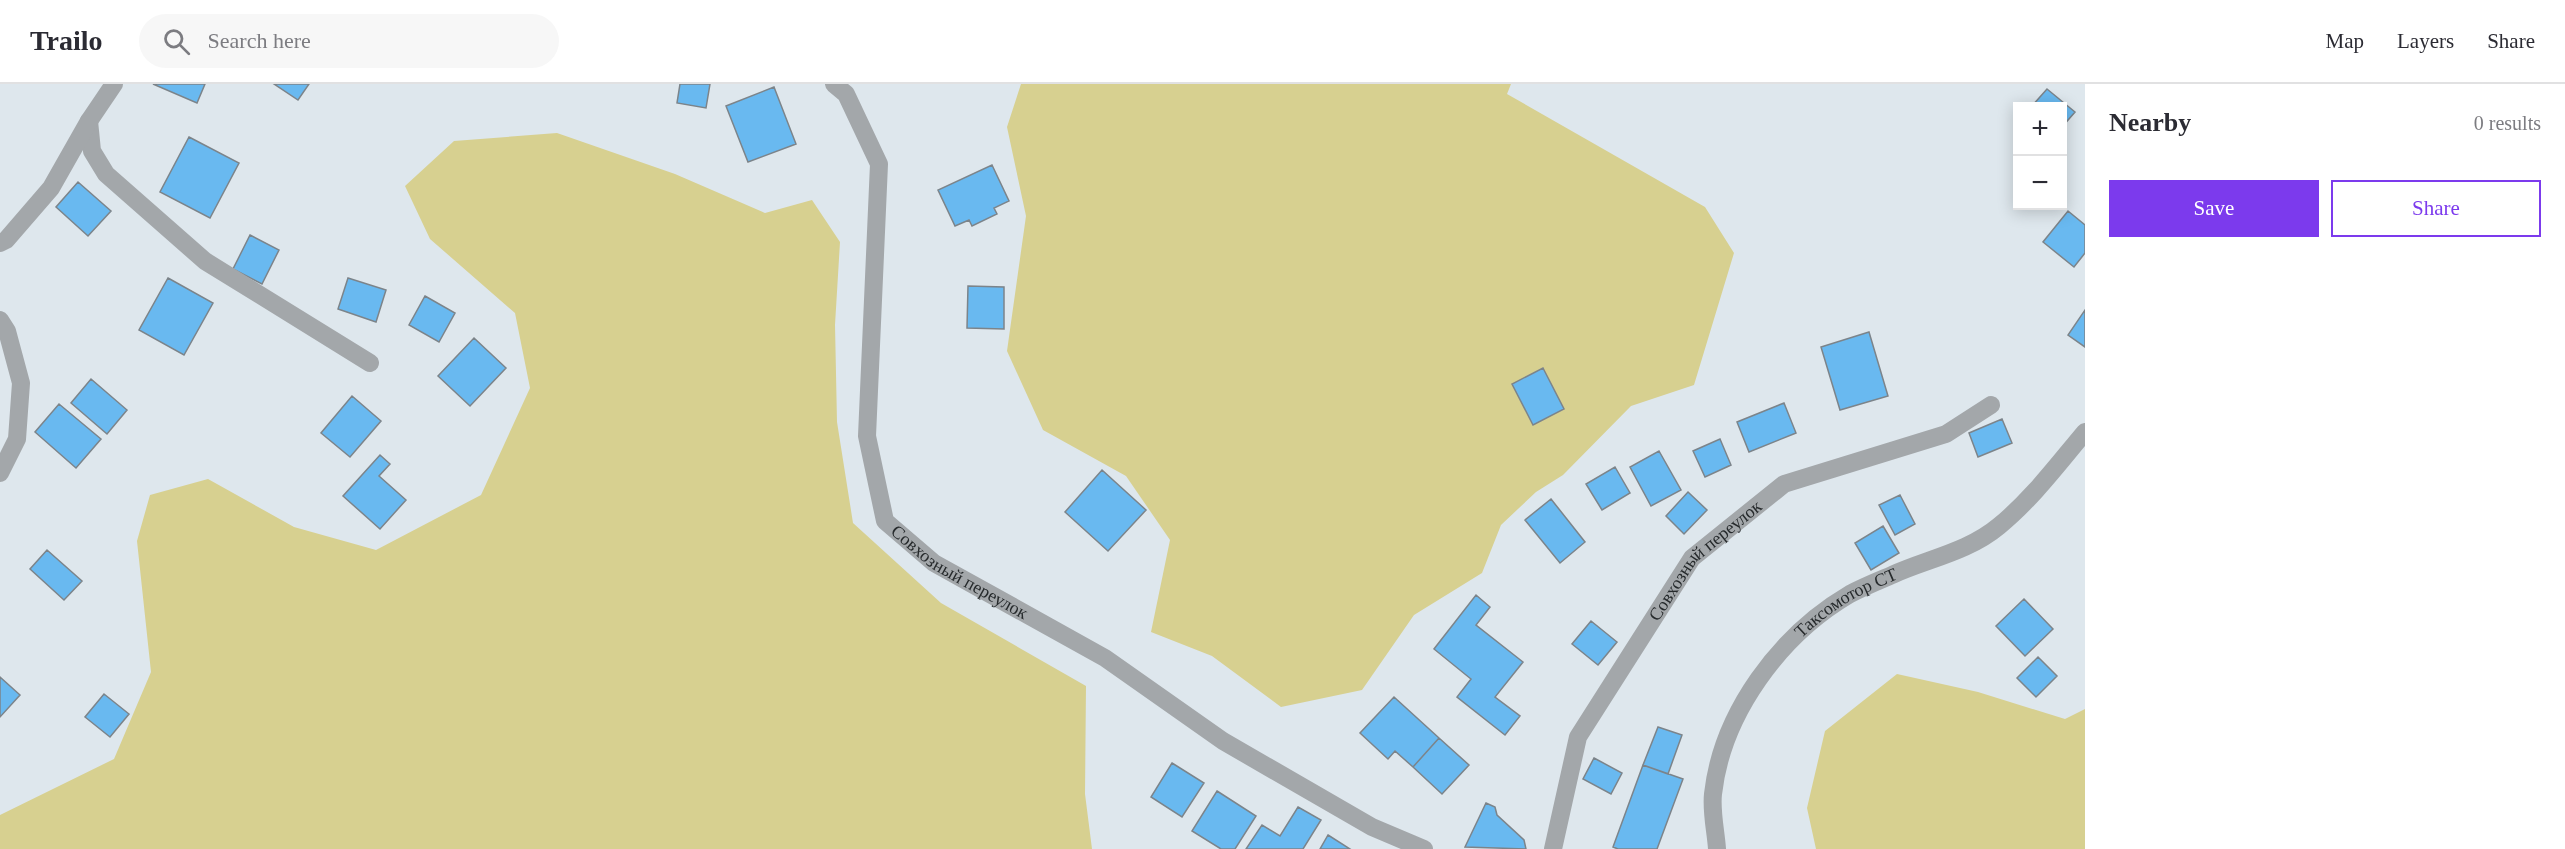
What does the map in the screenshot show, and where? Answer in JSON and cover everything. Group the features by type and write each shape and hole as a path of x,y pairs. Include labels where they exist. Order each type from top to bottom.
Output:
{"street":[{"path":"0,243 6,240 51,188 89,121 114,84"},
{"name":"Совхозный переулок","path":"834,84 846,94 879,164 867,436 885,521 934,563 1105,658 1223,741 1372,827 1424,849"},
{"path":"89,121 93,151 106,174 205,261 370,363"},
{"path":"0,320 7,331 21,383 17,439 0,473"},
{"name":"Совхозный переулок","path":"1553,849 1578,737 1692,558 1784,483 1946,434 1991,405"},
{"name":"Таксомотор СТ","path":"1717,849 1713,795 1728,733 1758,678 1805,627 1850,594 1896,573 1958,550 1998,527 2045,481 2085,432"}],"shaded area":[{"path":"1021,84 1511,84 1507,94 1705,207 1734,253 1694,385 1631,406 1563,475 1536,492 1501,525 1482,573 1414,615 1362,690 1281,707 1212,656 1151,632 1170,540 1126,476 1043,430 1007,351 1026,216 1007,127"},
{"path":"557,133 675,174 765,213 812,200 840,242 835,325 837,422 853,523 941,603 1086,686 1085,794 1092,849 0,849 0,815 114,759 151,672 137,541 150,495 208,479 294,527 376,550 481,495 530,388 515,313 430,239 405,186 454,141"},
{"path":"1897,674 1978,692 2065,719 2085,709 2085,849 1816,849 1807,808 1825,731"}],"building":[{"path":"153,84 205,84 197,103"},
{"path":"274,84 309,84 298,100"},
{"path":"680,84 710,84 706,108 677,103"},
{"path":"774,87 796,144 748,162 726,106"},
{"path":"2047,89 2063,102 2036,102"},
{"path":"2067,105 2075,112 2067,121"},
{"path":"189,137 239,163 210,218 160,192"},
{"path":"992,165 1009,201 994,208 997,214 972,226 969,220 955,226 938,190"},
{"path":"78,182 111,211 88,236 56,207"},
{"path":"2068,211 2085,225 2085,253 2074,267 2043,242"},
{"path":"250,235 279,250 262,284 233,269"},
{"path":"168,278 213,303 184,355 139,330"},
{"path":"348,278 386,290 376,322 338,309"},
{"path":"968,286 1004,287 1004,329 967,328"},
{"path":"425,296 455,313 439,342 409,325"},
{"path":"2085,310 2085,347 2068,335"},
{"path":"1869,332 1888,396 1840,410 1821,347"},
{"path":"474,338 506,368 470,406 438,376"},
{"path":"1543,368 1564,409 1533,425 1512,384"},
{"path":"91,379 127,410 107,434 71,403"},
{"path":"352,396 381,421 350,457 321,433"},
{"path":"1784,403 1796,433 1749,452 1737,422"},
{"path":"59,404 101,439 76,468 35,432"},
{"path":"2002,419 2012,443 1978,457 1969,433"},
{"path":"1720,439 1731,465 1705,477 1693,451"},
{"path":"1659,451 1681,490 1651,506 1630,467"},
{"path":"380,455 390,464 379,476 406,500 380,529 343,496"},
{"path":"1615,467 1630,493 1602,510 1586,484"},
{"path":"1102,470 1146,510 1108,551 1065,512"},
{"path":"1688,492 1707,510 1684,534 1666,516"},
{"path":"1900,495 1915,524 1895,535 1879,505"},
{"path":"1551,499 1585,542 1560,563 1525,520"},
{"path":"1883,526 1899,553 1871,570 1855,543"},
{"path":"47,550 82,581 64,600 30,569"},
{"path":"1476,595 1490,607 1476,625 1523,662 1495,697 1520,716 1505,735 1457,697 1471,679 1434,649"},
{"path":"2024,599 2053,629 2025,656 1996,626"},
{"path":"1591,621 1617,642 1598,665 1572,644"},
{"path":"2038,657 2057,676 2036,697 2017,678"},
{"path":"0,677 20,695 0,717"},
{"path":"104,694 129,714 110,737 85,717"},
{"path":"1394,697 1439,738 1413,767 1395,751 1388,759 1360,733"},
{"path":"1658,727 1682,735 1668,774 1643,765"},
{"path":"1439,738 1469,765 1442,794 1413,767"},
{"path":"1594,758 1622,773 1611,794 1583,779"},
{"path":"1172,763 1204,783 1182,817 1151,797"},
{"path":"1643,765 1683,779 1657,849 1618,849 1613,847"},
{"path":"1217,791 1256,816 1235,849 1221,849 1192,831"},
{"path":"1486,803 1495,807 1497,815 1524,840 1526,849 1465,847"},
{"path":"1298,807 1321,820 1303,849 1246,849 1262,825 1280,836"},
{"path":"1328,835 1350,849 1320,849"}]}
